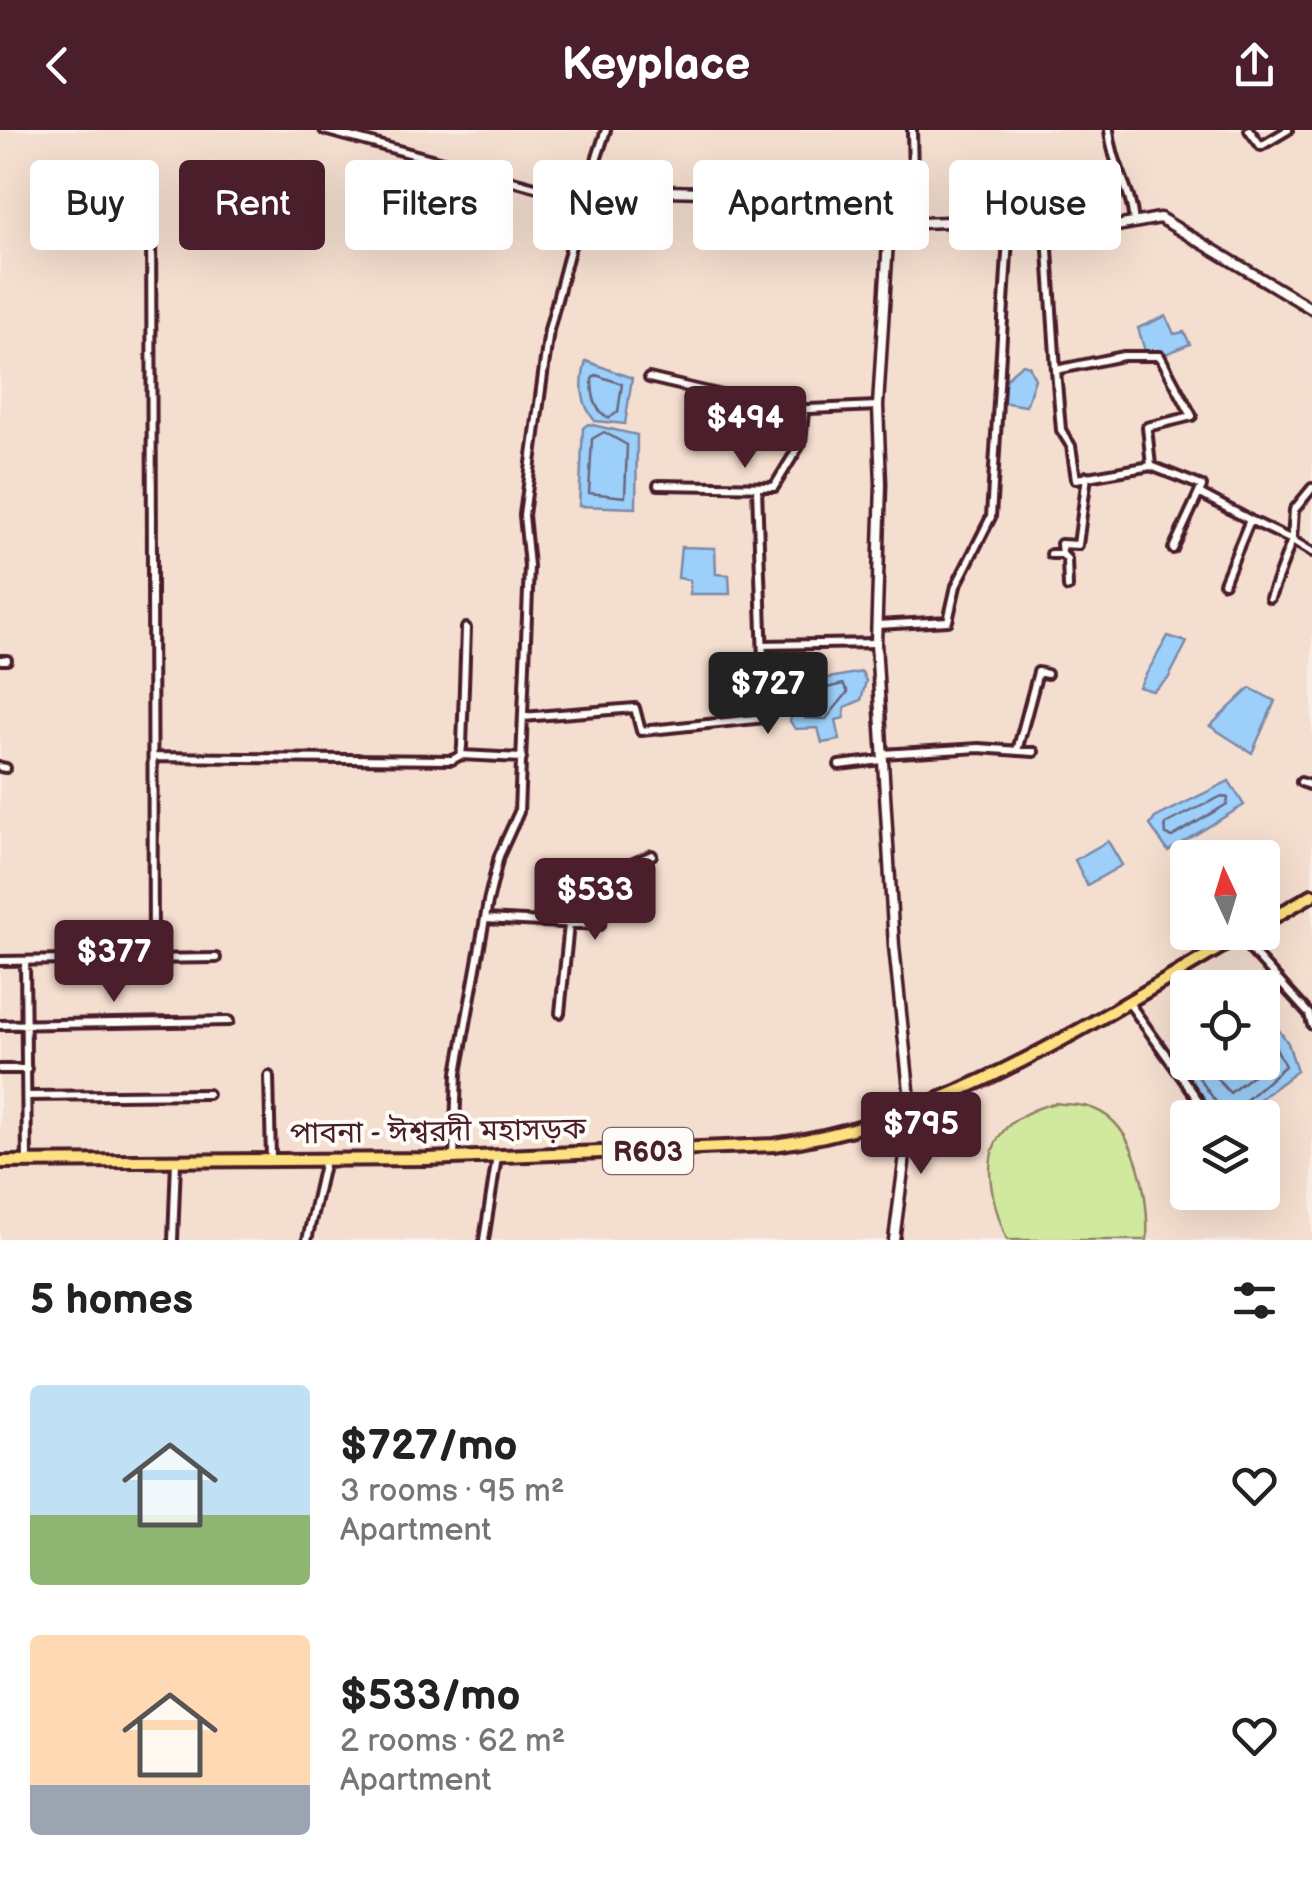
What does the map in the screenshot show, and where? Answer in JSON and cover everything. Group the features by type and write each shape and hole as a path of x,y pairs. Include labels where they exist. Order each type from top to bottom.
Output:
{"main road":[{"path":"1280,914 1312,895"},
{"name":"পাবনা - ঈশ্বরদী মহাসড়ক","path":"0,1162 454,1159 774,1145 826,1138 911,1110 997,1071 1129,1002 1217,950"}],"street":[{"path":"324,130 533,189"},
{"path":"598,160 606,130"},
{"path":"912,130 913,160"},
{"path":"1110,130 1112,160 1129,188 1134,222"},
{"path":"1249,130 1261,146 1288,130"},
{"path":"1121,225 1166,220 1312,309"},
{"path":"151,250 154,956"},
{"path":"454,1159 457,1073 485,920 499,856 512,836 518,812 529,566 524,515 549,330 571,250"},
{"path":"887,250 878,406 876,643 911,1110 894,1240"},
{"path":"877,625 948,621 956,586 991,517 1007,250"},
{"path":"1048,250 1061,430 1071,446 1076,479 1152,466 1202,486 1173,549"},
{"path":"1056,370 1123,356 1160,356 1192,416 1147,427 1152,466"},
{"path":"649,378 740,402 804,410 878,406"},
{"path":"658,485 757,488 778,484 801,443 804,410"},
{"path":"1068,587 1067,559 1061,544 1078,545 1087,476"},
{"path":"523,717 635,708 640,731 763,720 757,488"},
{"path":"1270,598 1292,540 1294,510 1312,488"},
{"path":"1199,493 1312,552"},
{"path":"1224,583 1250,520"},
{"path":"1051,554 1062,554"},
{"path":"461,755 466,628"},
{"path":"763,645 876,643"},
{"path":"1018,751 1038,672 1048,674"},
{"path":"840,764 944,748 1034,752"},
{"path":"155,757 439,763 461,755 522,758"},
{"path":"1301,782 1312,786"},
{"path":"485,920 600,925 604,882 609,874 652,854"},
{"path":"560,1013 570,924"},
{"path":"1256,950 1311,1014 1312,1025"},
{"path":"0,961 216,958"},
{"path":"25,961 27,1162"},
{"path":"1129,1002 1198,1100"},
{"path":"0,1025 228,1021"},
{"path":"0,1069 27,1068"},
{"path":"270,1076 271,1159"},
{"path":"27,1096 208,1094"},
{"path":"484,1240 497,1157"},
{"path":"307,1240 326,1159"},
{"path":"172,1240 176,1160"}],"shaded area":[{"path":"0,130 1312,130 1312,1240 0,1240"}],"green space":[{"path":"1055,1103 1094,1109 1121,1131 1131,1147 1143,1185 1147,1240 1007,1240 992,1194 992,1155 998,1138 1011,1124 1029,1112"}],"water":[{"path":"1166,316 1174,334 1184,332 1190,344 1163,355 1146,354 1138,328"},
{"path":"586,361 632,378 625,424 595,421 590,414 583,392"},
{"path":"1023,364 1029,366 1035,379 1026,406 1000,402 1006,380"},
{"path":"588,424 637,435 636,508 579,506 583,428"},
{"path":"681,547 715,548 716,574 729,575 730,594 690,594 690,580 678,578"},
{"path":"1168,636 1187,642 1168,679 1153,691 1139,687"},
{"path":"862,672 866,681 861,700 845,707 844,718 836,720 840,740 822,743 818,728 795,729 790,721 794,705 807,682"},
{"path":"1250,688 1275,701 1252,753 1210,726"},
{"path":"1229,781 1244,805 1186,840 1170,840 1168,851 1150,825 1155,818"},
{"path":"1108,841 1122,865 1087,885 1075,860"},
{"path":"1280,1031 1297,1071 1258,1100 1206,1100 1191,1080 1280,1080"}]}
